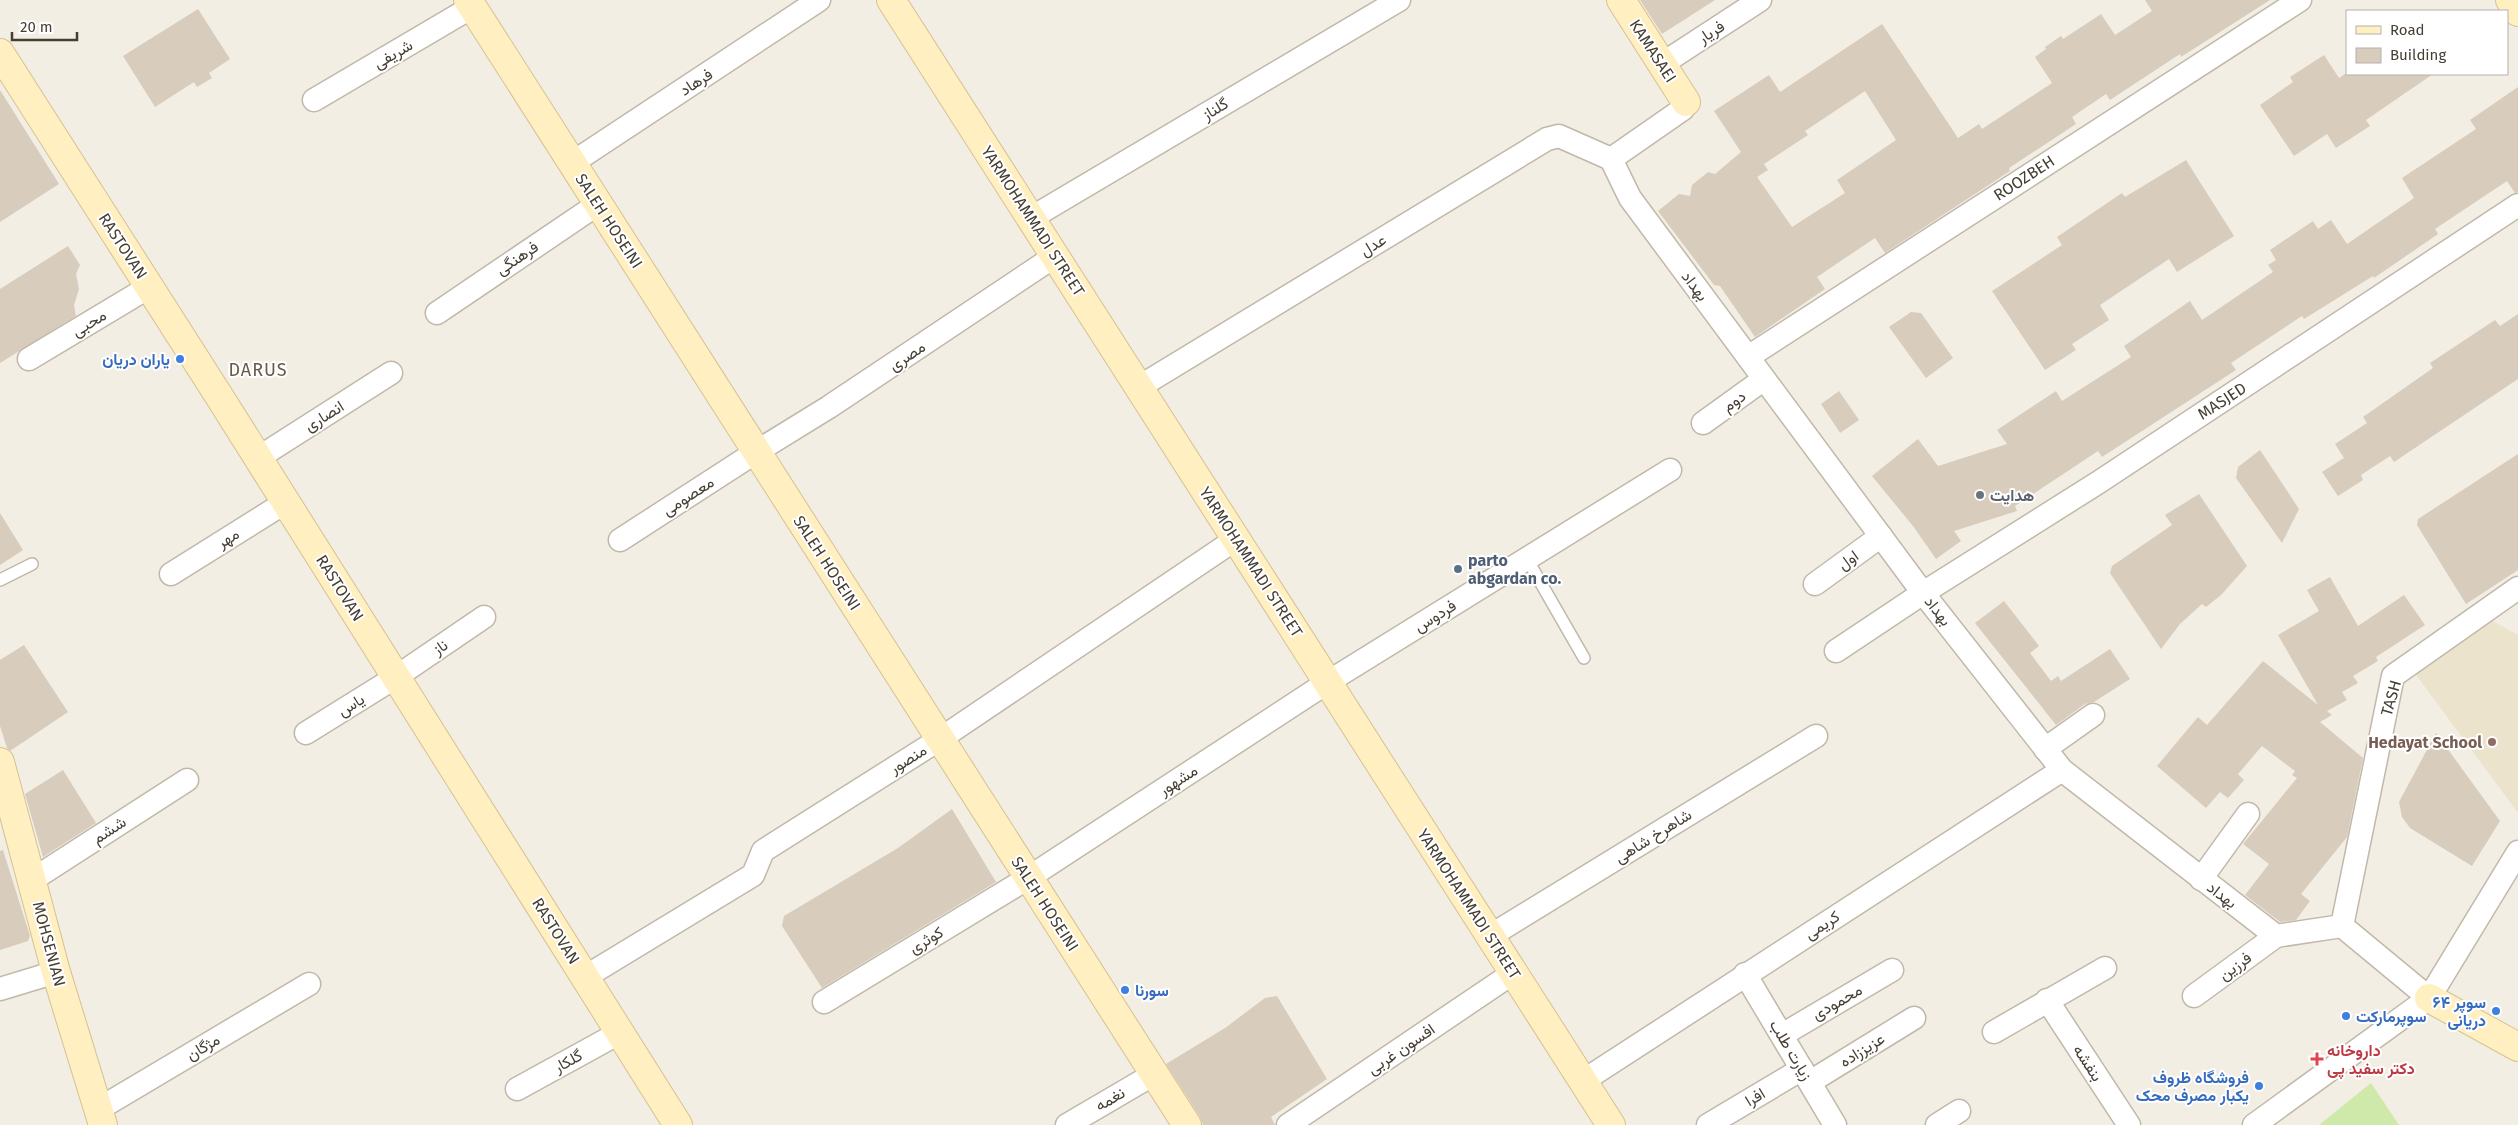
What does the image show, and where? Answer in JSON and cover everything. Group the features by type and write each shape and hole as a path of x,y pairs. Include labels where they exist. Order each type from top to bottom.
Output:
{"street":[{"name":"فرهاد","path":"572,163 819,0"},
{"name":"YARMOHAMMADI STREET","path":"891,0 1611,1125"},
{"name":"گلناز","path":"1031,218 1399,0"},
{"name":"KAMASAEI","path":"1621,0 1686,102"},
{"name":"فریار","path":"1662,64 1760,0"},
{"name":"ROOZBEH","path":"1748,357 2300,0"},
{"path":"2510,0 2518,12"},
{"name":"SALEH HOSEINI","path":"470,4 1187,1125"},
{"name":"شریفی","path":"314,100 470,4"},
{"name":"RASTOVAN","path":"0,53 286,502 678,1125"},
{"path":"1611,159 1683,109 1686,102"},
{"name":"عدل","path":"1139,387 1547,139 1558,136 1611,159"},
{"name":"بهداد","path":"1611,159 1630,198 1923,593 2062,770 2200,879 2276,936"},
{"name":"فرهنگی","path":"437,312 598,204"},
{"name":"MASJED","path":"1836,651 1923,593 2099,482 2518,205"},
{"name":"مصری","path":"756,452 829,407 1055,256"},
{"name":"محبی","path":"29,360 150,287"},
{"name":"انصاری","path":"258,458 391,374"},
{"name":"دوم","path":"1704,423 1764,379"},
{"name":"معصومی","path":"620,540 756,452"},
{"name":"فردوس","path":"1328,682 1670,470"},
{"name":"مهر","path":"171,574 286,502"},
{"name":"اول","path":"1815,584 1881,536"},
{"name":"منصور","path":"585,978 753,875 763,851 940,739 1236,539"},
{"name":"TASH","path":"2342,926 2393,676 2518,588"},
{"name":"ناز","path":"396,677 484,617"},
{"name":"یاس","path":"306,733 396,677"},
{"name":"مشهور","path":"1028,878 1328,682"},
{"path":"2045,748 2093,716"},
{"name":"شاهرخ شاهی","path":"1490,936 1816,736"},
{"name":"MOHSENIAN","path":"0,762 56,972 100,1117"},
{"name":"کریمی","path":"1582,1081 2062,770"},
{"name":"ششم","path":"32,880 187,780"},
{"path":"2200,879 2248,814"},
{"path":"2254,1125 2429,998 2518,852"},
{"name":"کوثری","path":"824,1002 1028,878"},
{"path":"2276,936 2342,926 2429,998 2518,1047"},
{"name":"فرزین","path":"2194,996 2276,936"},
{"path":"1994,1032 2105,968"},
{"name":"محمودی","path":"1782,1035 1892,970"},
{"path":"0,989 56,972"},
{"name":"افسون غربی","path":"1288,1125 1513,973"},
{"name":"زیارت طلب","path":"1746,974 1836,1125"},
{"name":"مژگان","path":"100,1117 309,984"},
{"name":"بنفشه","path":"2047,1000 2129,1125"},
{"name":"عزیززاده","path":"1806,1075 1914,1018"},
{"name":"گلکار","path":"517,1089 619,1033"},
{"name":"نغمه","path":"1067,1125 1154,1074"},
{"name":"افرا","path":"1708,1125 1806,1075"},
{"path":"1937,1125 1959,1111"}],"lane":[{"path":"1527,559 1584,658"},
{"path":"0,580 32,564"}],"shaded area":[{"name":"Hedayat School","path":"2489,619 2518,635 2518,813 2414,672"}],"green space":[{"path":"2371,1083 2399,1125 2319,1125"}],"building":[{"path":"1640,0 1715,0 1662,34"},
{"path":"2145,0 2270,0 2181,57 2180,54 2110,100 2106,94 2072,117 2076,124 2009,168 2010,171 1885,253 1875,238 1817,277 1825,289 1755,337 1720,286 1714,285 1658,211 1679,194 1690,196 1692,185 1708,172 1715,174 1741,152 1714,111 1769,75 1780,92 1882,24 1958,138 1979,124 1982,129 2052,83 2035,57 2061,36 2063,39 2101,14 2115,35 2152,11","holes":["1865,91 1896,140 1837,180 1845,193 1792,227 1757,177 1768,170 1764,164 1808,135 1805,131"]},
{"path":"198,9 230,59 209,73 212,78 197,87 194,82 155,107 123,56"},
{"path":"2324,55 2339,78 2345,74 2432,75 2366,120 2370,126 2336,148 2327,134 2294,156 2260,105 2293,82 2290,77"},
{"path":"2518,87 2518,192 2515,193 2507,181 2435,229 2438,234 2374,278 2373,276 2304,319 2302,316 2231,363 2236,370 2102,457 2098,451 2015,506 2017,511 1954,531 1961,541 1936,559 1913,526 1872,476 1918,439 1938,466 2007,444 1997,430 2056,391 2062,401 2131,357 2124,346 2190,301 2202,320 2273,272 2268,265 2276,260 2270,250 2313,221 2318,229 2331,220 2347,244 2414,198 2402,178 2476,129 2470,120"},
{"path":"0,90 59,184 0,222"},
{"path":"2186,160 2234,236 2177,272 2169,259 2100,305 2109,320 2072,344 2076,350 2045,370 1992,291 2062,245 2057,237 2122,193 2125,197"},
{"path":"68,246 80,265 76,274 79,289 74,305 76,316 0,363 0,289"},
{"path":"1911,312 1921,313 1953,358 1926,378 1889,327"},
{"path":"2518,314 2518,379 2394,462 2390,456 2361,475 2363,480 2338,496 2322,472 2344,458 2335,444 2367,423 2363,417 2433,368 2430,363 2495,320 2500,326"},
{"path":"1839,391 1859,420 1840,433 1821,404"},
{"path":"2260,450 2299,509 2282,543 2236,478 2238,467"},
{"path":"2518,454 2518,570 2466,604 2417,525 2418,519"},
{"path":"2199,494 2247,566 2221,595 2206,607 2202,604 2180,624 2161,649 2110,573 2112,566 2172,525 2165,515"},
{"path":"0,513 23,550 0,565"},
{"path":"2330,577 2358,626 2404,595 2425,625 2376,657 2378,661 2353,676 2358,683 2342,692 2347,700 2327,711 2332,715 2320,722 2363,758 2347,837 2301,894 2310,901 2296,920 2280,922 2245,895 2269,864 2243,844 2297,778 2292,775 2295,771 2262,746 2238,774 2244,780 2228,798 2220,792 2206,808 2157,766 2198,717 2207,725 2263,661 2318,705 2278,635 2319,611 2307,590"},
{"path":"2004,601 2039,646 2030,653 2051,681 2058,676 2061,681 2110,649 2130,679 2094,702 2085,704 2056,725 1975,623"},
{"path":"24,645 68,712 10,751 7,748 0,726 0,660"},
{"path":"2436,733 2500,821 2472,866 2410,828 2402,817 2399,802"},
{"path":"63,770 96,823 43,857 25,794"},
{"path":"952,809 996,882 822,988 782,926 784,916 898,848"},
{"path":"3,850 30,936 28,941 0,950 0,851"},
{"path":"1277,996 1327,1079 1271,1117 1275,1125 1203,1125 1200,1117 1166,1064 1225,1028 1265,998"}],"place":[{"name":"یاران دریان","path":"180,359"},
{"name":"هدایت","path":"1980,495"},
{"name":"parto abgardan co.","path":"1458,569"},
{"name":"Hedayat School","path":"2492,742"},
{"name":"سورنا","path":"1125,990"},
{"name":"سوپر ۶۴ دریانی","path":"2496,1011"},
{"name":"سوپرمارکت","path":"2346,1016"},
{"name":"داروخانه دکتر سفید پی","path":"2317,1059"},
{"name":"فروشگاه ظروف یکبار مصرف محک","path":"2259,1086"}],"district":[{"name":"DARUS","path":"258,370"}]}
